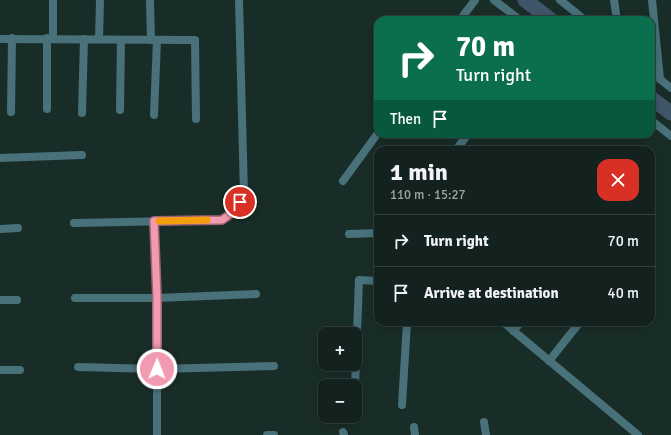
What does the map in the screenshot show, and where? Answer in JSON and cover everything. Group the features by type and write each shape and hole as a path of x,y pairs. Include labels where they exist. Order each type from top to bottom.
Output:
{"street":[{"path":"47,110 53,0"},
{"path":"99,39 100,0"},
{"path":"150,0 154,40 154,115"},
{"path":"74,223 222,220 236,210 244,194 239,0"},
{"path":"463,16 475,0"},
{"path":"494,0 515,16"},
{"path":"560,0 580,16"},
{"path":"614,0 616,16"},
{"path":"652,0 654,16"},
{"path":"655,30 660,79"},
{"path":"0,38 195,40 196,119"},
{"path":"11,112 12,38"},
{"path":"82,112 84,39"},
{"path":"120,110 122,40"},
{"path":"655,75 671,88"},
{"path":"655,123 671,136"},
{"path":"343,181 374,138"},
{"path":"0,158 82,155"},
{"path":"154,221 157,298 157,435"},
{"path":"0,229 18,228"},
{"path":"349,234 374,233"},
{"path":"355,379 359,280 374,281"},
{"path":"75,298 157,298 256,294"},
{"path":"0,300 17,300"},
{"path":"402,405 407,326"},
{"path":"507,326 638,435"},
{"path":"513,331 517,326"},
{"path":"549,361 577,326"},
{"path":"78,367 157,369 274,366"},
{"path":"0,370 20,370"},
{"path":"484,422 486,435"},
{"path":"267,435 274,435"}],"waterway":[{"path":"525,0 546,16"},
{"path":"655,101 671,113"}],"slow traffic":[{"path":"159,221 207,220"}],"route":[{"path":"157,369 157,298 154,221 222,220 236,210 240,202"}]}
